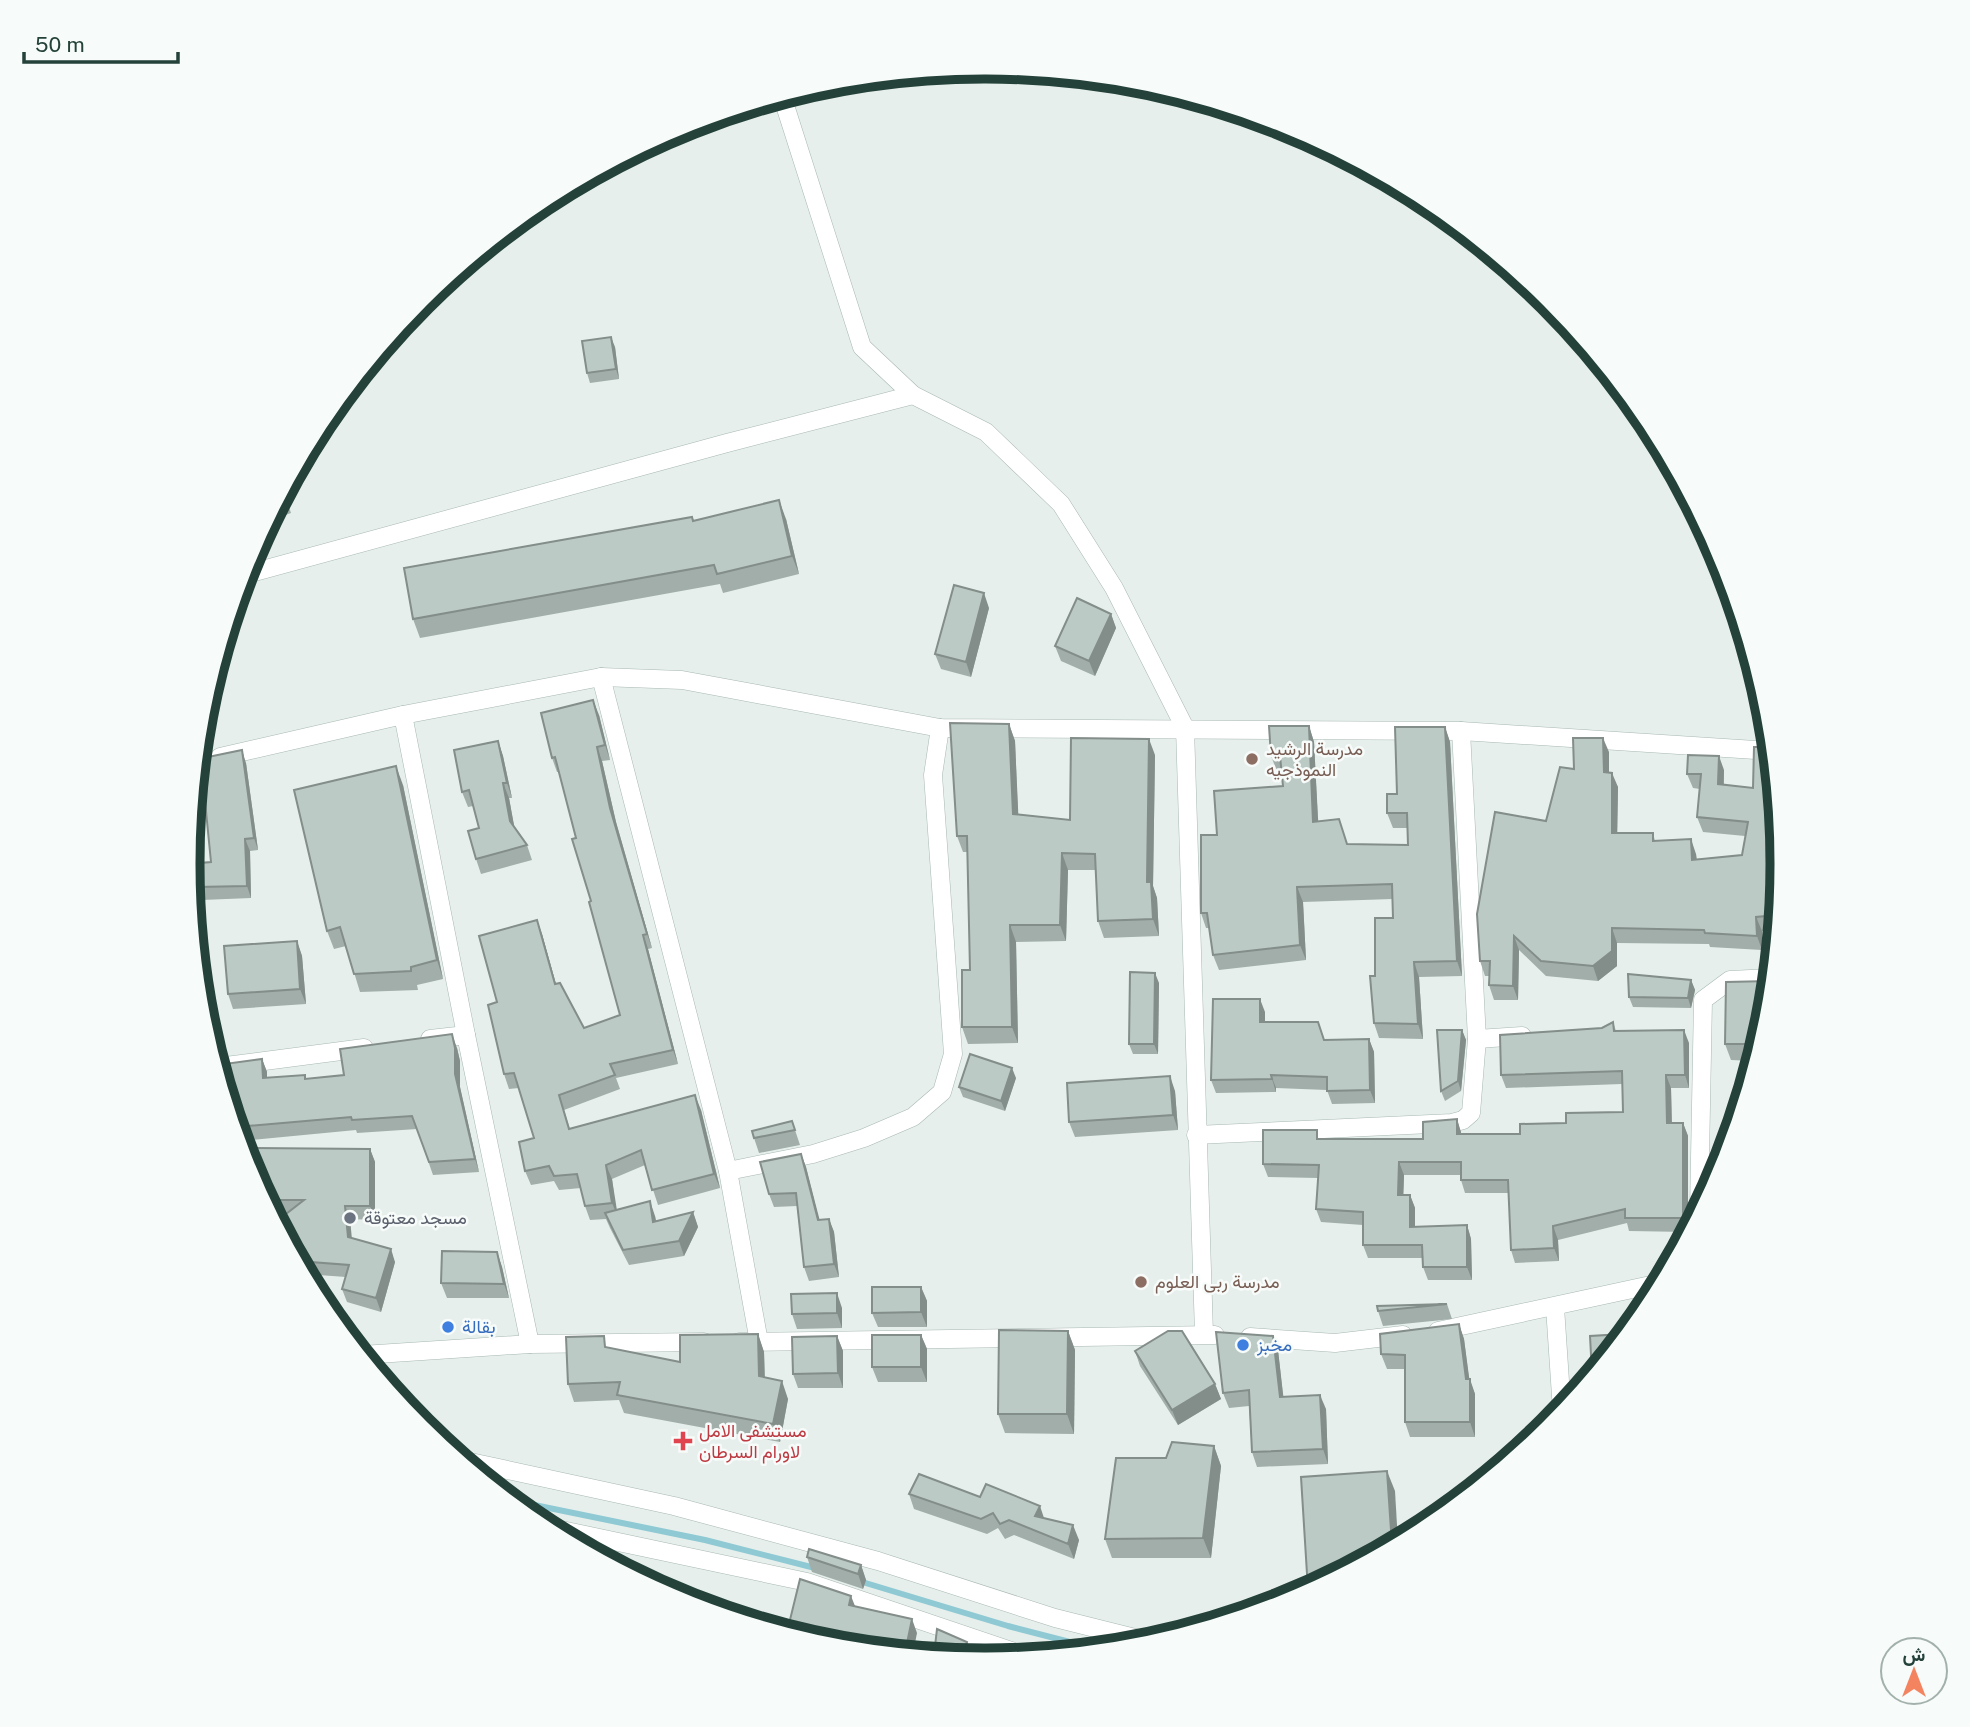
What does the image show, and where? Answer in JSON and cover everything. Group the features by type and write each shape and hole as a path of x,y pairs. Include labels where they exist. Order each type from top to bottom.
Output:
{"street":[{"path":"785,104 862,347 913,395 986,432 1061,504 1114,588 1185,728 1204,1334"},
{"path":"257,571 700,450 913,395"},
{"path":"601,677 727,1171 758,1342"},
{"path":"207,760 403,715 601,677 682,680 940,728 1461,731 1761,750"},
{"path":"403,715 530,1344"},
{"path":"727,1171 813,1154 864,1139 913,1117 942,1092 953,1054 933,775 940,728"},
{"path":"1196,1135 1451,1122 1463,1120 1471,1113 1477,1039 1461,731"},
{"path":"1699,1188 1703,1000 1730,979 1761,978"},
{"path":"411,1042 466,1035"},
{"path":"1477,1039 1542,1035"},
{"path":"227,1066 383,1045"},
{"path":"373,1354 530,1344 1204,1334 1335,1343 1454,1330 1645,1286"},
{"path":"1555,1307 1561,1396"},
{"path":"480,1464 674,1506 878,1561 1055,1618 1125,1635"},
{"path":"578,1534 807,1582 1001,1648"}],"building":[{"path":"611,337 616,369 587,373 582,341"},
{"path":"779,500 792,556 717,574 714,565 413,619 404,568 692,517 693,521"},
{"path":"954,585 984,593 966,662 935,654"},
{"path":"1077,598 1111,614 1089,661 1055,646"},
{"path":"593,700 605,745 597,747 610,808 647,934 643,935 673,1050 610,1064 615,1075 559,1095 569,1129 695,1095 714,1174 652,1190 641,1150 606,1165 612,1203 585,1206 577,1174 554,1176 549,1166 525,1171 519,1142 534,1138 514,1073 504,1074 488,1005 497,1002 479,936 537,920 555,984 560,983 584,1028 620,1015 572,839 576,838 555,757 552,758 541,713"},
{"path":"950,723 1009,724 1013,814 1070,820 1071,738 1149,739 1147,882 1151,882 1153,919 1098,921 1095,854 1062,853 1060,925 1010,925 1012,1027 962,1027 962,970 970,970 967,836 957,836"},
{"path":"1269,726 1309,726 1313,822 1339,819 1347,844 1408,845 1407,813 1387,813 1387,794 1397,794 1395,727 1445,727 1457,961 1414,962 1418,1024 1374,1023 1370,976 1375,976 1375,918 1393,918 1392,884 1297,887 1300,945 1213,955 1207,913 1201,913 1201,835 1217,835 1214,791 1283,786 1280,756 1271,756"},
{"path":"1573,738 1603,738 1604,772 1612,773 1612,833 1653,833 1653,841 1691,839 1692,860 1742,855 1748,822 1697,817 1701,774 1687,774 1688,755 1719,756 1718,784 1753,788 1754,747 1761,747 1770,864 1768,916 1756,917 1757,936 1705,933 1704,930 1612,928 1612,951 1593,966 1541,961 1514,936 1513,986 1489,985 1490,961 1480,961 1477,914 1495,812 1546,821 1560,767 1574,769"},
{"path":"498,741 507,783 503,783 510,821 527,845 476,859 468,831 479,828 469,790 462,792 454,750"},
{"path":"242,750 254,838 245,839 247,886 201,887 200,863 211,862 204,791 208,757"},
{"path":"396,766 437,960 411,967 411,971 354,974 340,927 327,931 294,790"},
{"path":"297,941 300,989 228,994 224,946"},
{"path":"1130,972 1155,973 1154,1044 1129,1044"},
{"path":"1628,974 1691,980 1688,998 1629,997"},
{"path":"1761,981 1749,1044 1725,1044 1726,982"},
{"path":"1213,999 1260,999 1260,1022 1318,1022 1324,1040 1369,1039 1370,1090 1327,1091 1327,1077 1271,1075 1272,1079 1211,1080"},
{"path":"1613,1022 1614,1031 1684,1030 1685,1075 1666,1075 1667,1123 1683,1123 1683,1218 1625,1218 1625,1209 1553,1226 1554,1248 1511,1250 1508,1180 1461,1180 1461,1162 1399,1162 1398,1195 1410,1195 1410,1227 1467,1225 1467,1267 1423,1267 1422,1245 1363,1245 1363,1212 1316,1209 1319,1165 1263,1164 1263,1130 1317,1130 1317,1139 1423,1139 1423,1122 1457,1119 1457,1134 1520,1134 1520,1124 1566,1123 1566,1113 1623,1112 1622,1071 1501,1075 1500,1035 1602,1028"},
{"path":"1437,1030 1462,1030 1458,1081 1441,1091"},
{"path":"452,1034 455,1074 475,1159 429,1162 412,1116 352,1120 351,1117 246,1126 226,1064 262,1059 263,1078 305,1075 305,1079 344,1075 340,1049"},
{"path":"970,1054 1012,1068 1001,1101 959,1087"},
{"path":"1170,1076 1173,1115 1069,1122 1067,1083"},
{"path":"792,1121 795,1130 754,1138 752,1131"},
{"path":"254,1148 370,1149 370,1206 345,1206 348,1237 391,1249 376,1298 342,1289 349,1265 309,1262 284,1216 304,1200 276,1200"},
{"path":"801,1154 818,1220 829,1219 834,1264 804,1267 796,1193 769,1194 760,1162"},
{"path":"650,1201 653,1222 693,1212 679,1241 623,1250 605,1213"},
{"path":"442,1251 497,1252 504,1284 441,1283"},
{"path":"872,1287 921,1287 921,1312 872,1313"},
{"path":"837,1293 837,1313 792,1314 791,1294"},
{"path":"1447,1304 1378,1311 1377,1306"},
{"path":"1459,1324 1466,1379 1470,1379 1470,1422 1405,1422 1405,1355 1381,1354 1380,1334"},
{"path":"999,1330 1068,1331 1067,1414 998,1414"},
{"path":"1168,1331 1182,1331 1215,1384 1172,1410 1135,1351"},
{"path":"1216,1332 1273,1336 1280,1397 1320,1395 1323,1449 1252,1452 1249,1390 1223,1393"},
{"path":"758,1334 759,1376 782,1381 773,1424 617,1395 620,1382 568,1384 566,1337 604,1336 605,1347 680,1362 680,1335"},
{"path":"872,1335 921,1335 921,1367 872,1367"},
{"path":"1612,1335 1591,1361 1590,1336"},
{"path":"837,1336 838,1373 793,1374 792,1337"},
{"path":"1172,1442 1214,1446 1203,1538 1105,1539 1116,1458 1166,1458"},
{"path":"1387,1471 1391,1534 1307,1579 1301,1477"},
{"path":"919,1474 980,1497 986,1484 1040,1506 1035,1516 1073,1525 1068,1544 1009,1520 1000,1524 993,1513 981,1519 909,1494"},
{"path":"809,1549 861,1565 858,1574 807,1557"},
{"path":"800,1579 851,1596 849,1605 912,1619 907,1644 789,1624"},
{"path":"937,1629 967,1642 965,1648 935,1647"}],"waterway":[{"path":"533,1505 705,1540 815,1568"},
{"path":"859,1581 1075,1643"}],"place":[{"name":"مدرسة الرشيد النموذجيه","path":"1252,759"},
{"name":"مسجد معتوقة","path":"350,1218"},
{"name":"مدرسة ربى العلوم","path":"1141,1282"},
{"name":"بقالة","path":"448,1327"},
{"name":"مخبز","path":"1243,1345"},
{"name":"مستشفى الامل لاورام السرطان","path":"683,1441"}]}
